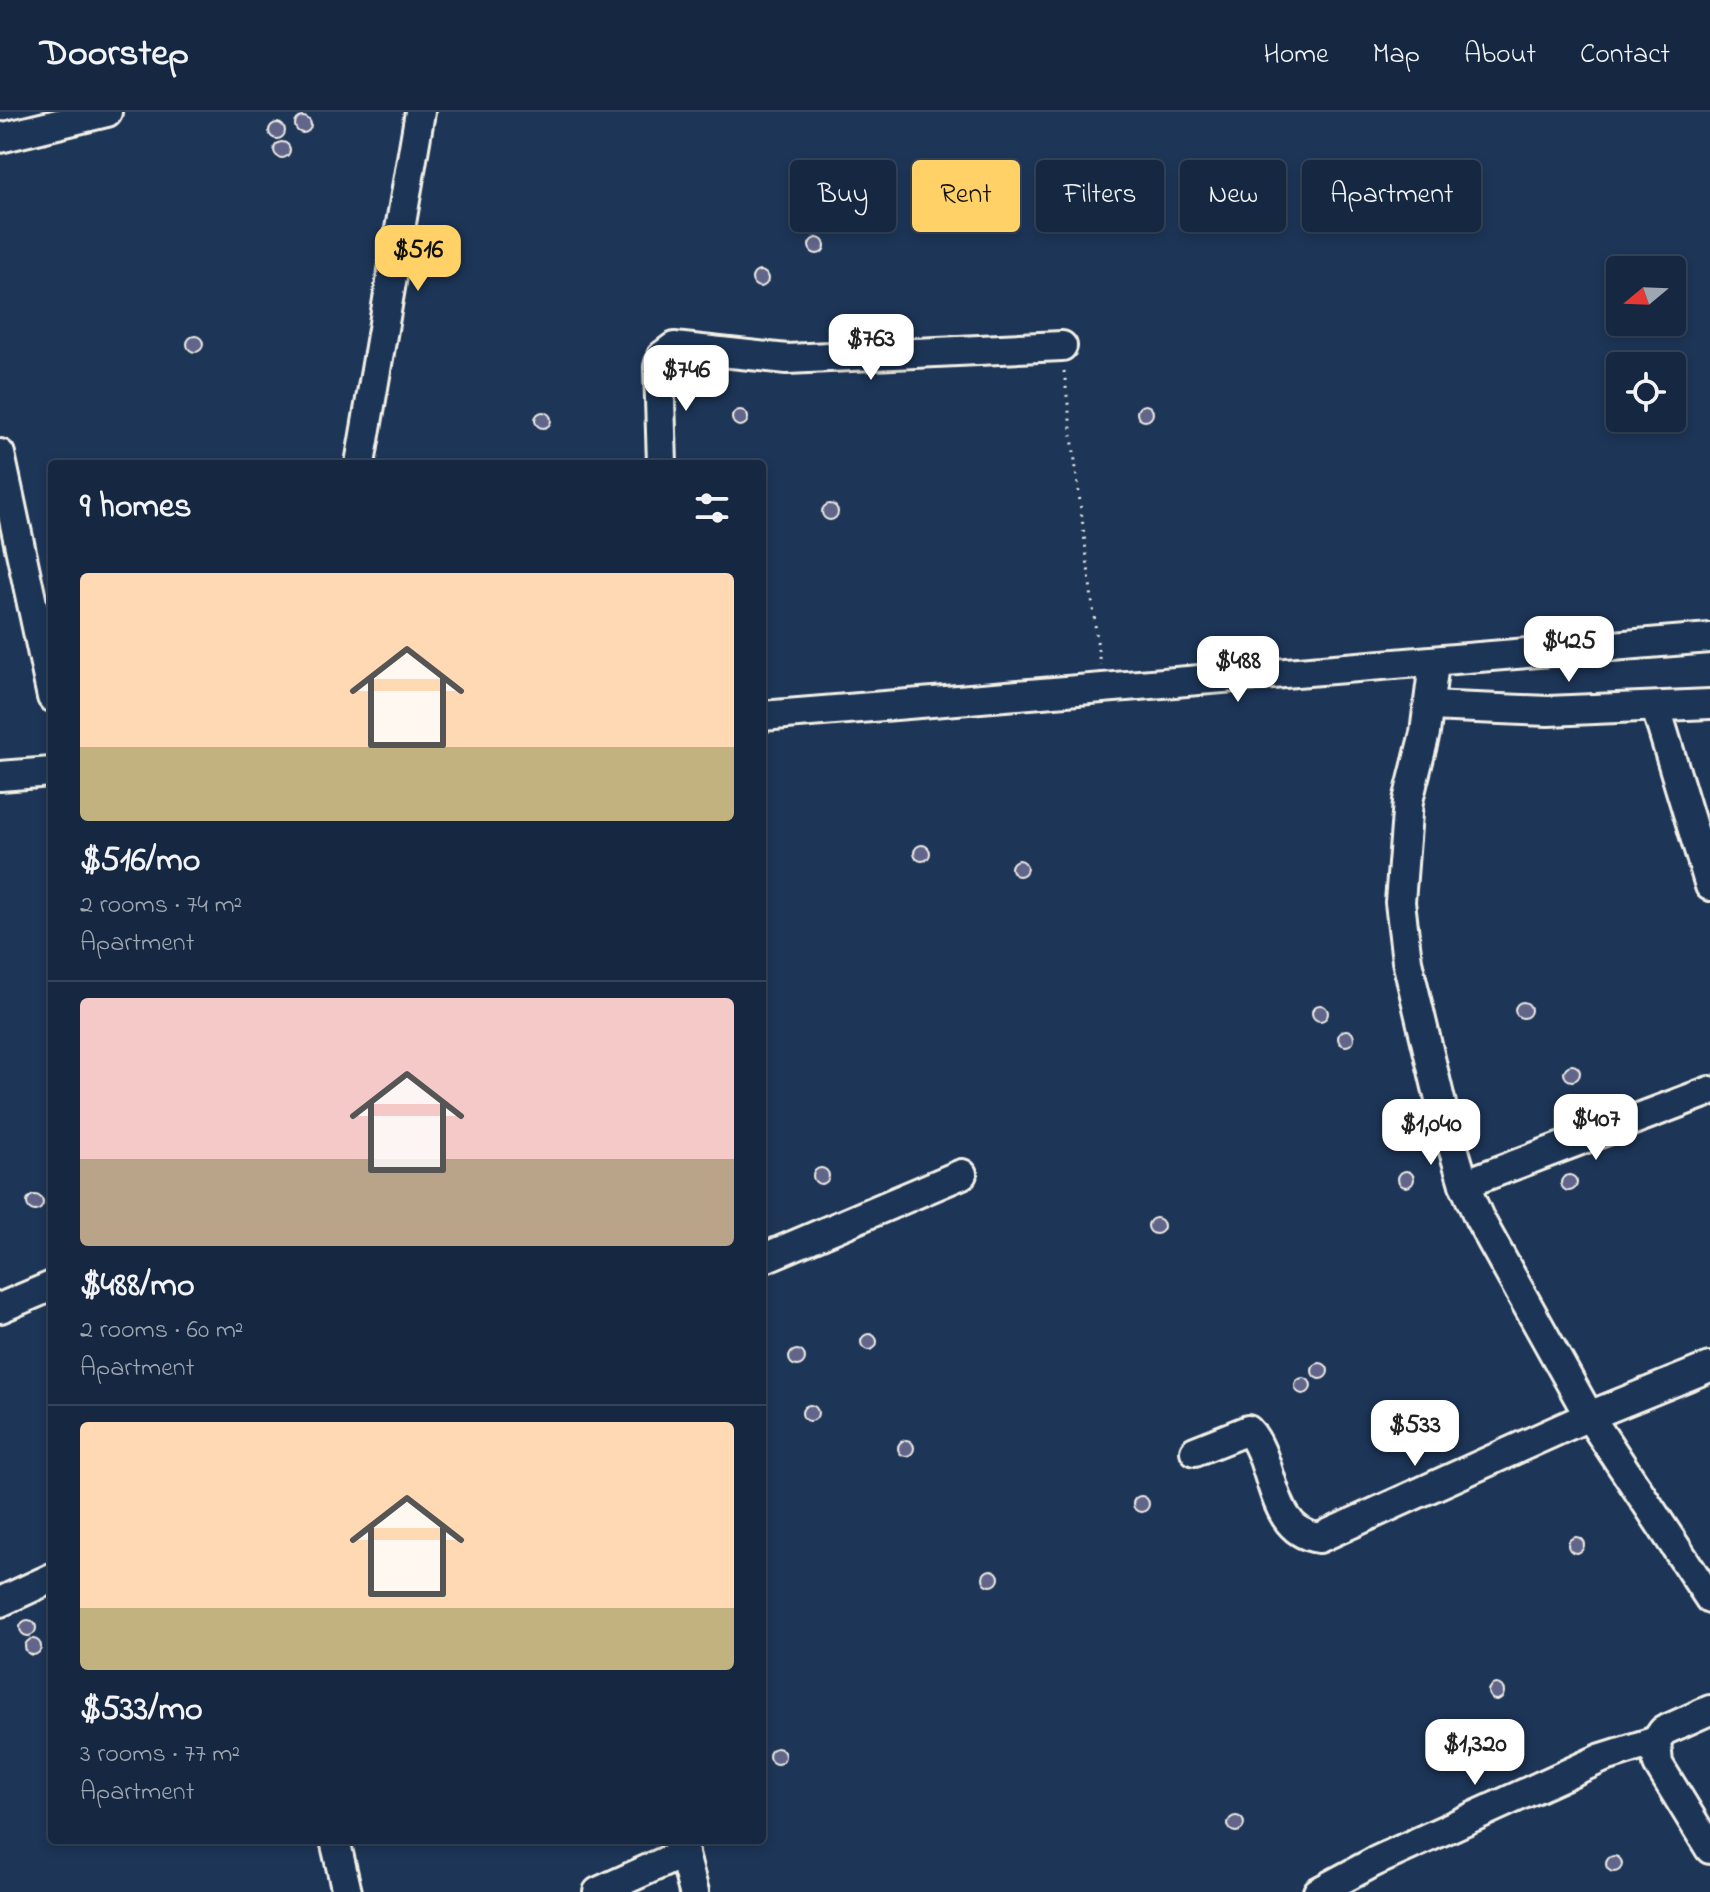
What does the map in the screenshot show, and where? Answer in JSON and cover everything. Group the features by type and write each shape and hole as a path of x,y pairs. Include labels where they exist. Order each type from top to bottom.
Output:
{"street":[{"path":"0,138 107,112"},
{"path":"361,460 401,239 420,112"},
{"path":"662,460 659,367 662,356 674,347 787,359 1062,346"},
{"path":"0,454 48,678"},
{"path":"766,716 1710,638"},
{"path":"1434,663 1429,706 1408,801 1400,902 1407,961 1464,1184 1589,1416 1710,1599"},
{"path":"1429,706 1548,711 1710,704"},
{"path":"1656,708 1710,886"},
{"path":"0,776 48,772"},
{"path":"1464,1184 1710,1091"},
{"path":"766,1257 962,1174"},
{"path":"0,1308 48,1288"},
{"path":"1195,1451 1248,1430 1290,1521 1308,1537 1319,1538 1589,1416 1710,1367"},
{"path":"0,1602 48,1580"},
{"path":"1318,1892 1374,1862 1602,1758 1656,1741 1672,1725 1710,1710"},
{"path":"1656,1741 1658,1764 1710,1849"},
{"path":"336,1844 347,1892"},
{"path":"598,1892 682,1846 694,1892"}],"path":[{"path":"1062,346 1103,689"}],"building":[{"path":"300,117 306,117 311,125 309,131 300,133 295,128 295,122"},
{"path":"274,123 280,123 285,131 283,137 274,139 269,134 269,128"},
{"path":"279,142 285,142 290,150 288,156 279,158 274,153 274,147"},
{"path":"814,238 820,238 825,246 823,252 814,254 809,249 809,243"},
{"path":"757,271 763,271 768,279 766,285 757,287 752,282 752,276"},
{"path":"192,336 198,336 203,344 201,350 192,352 187,347 187,341"},
{"path":"1142,405 1148,405 1153,413 1151,419 1142,421 1137,416 1137,410"},
{"path":"737,410 743,410 748,418 746,424 737,426 732,421 732,415"},
{"path":"540,412 546,412 551,420 549,426 540,428 535,423 535,417"},
{"path":"827,504 833,504 838,512 836,518 827,520 822,515 822,509"},
{"path":"919,845 925,845 930,853 928,859 919,861 914,856 914,850"},
{"path":"1016,860 1022,860 1027,868 1025,874 1016,876 1011,871 1011,865"},
{"path":"1520,1002 1526,1002 1531,1010 1529,1016 1520,1018 1515,1013 1515,1007"},
{"path":"1317,1005 1323,1005 1328,1013 1326,1019 1317,1021 1312,1016 1312,1010"},
{"path":"1343,1030 1349,1030 1354,1038 1352,1044 1343,1046 1338,1041 1338,1035"},
{"path":"1569,1065 1575,1065 1580,1073 1578,1079 1569,1081 1564,1076 1564,1070"},
{"path":"818,1168 824,1168 829,1176 827,1182 818,1184 813,1179 813,1173"},
{"path":"1403,1171 1409,1171 1414,1179 1412,1185 1403,1187 1398,1182 1398,1176"},
{"path":"1566,1175 1572,1175 1577,1183 1575,1189 1566,1191 1561,1186 1561,1180"},
{"path":"32,1195 38,1195 43,1203 41,1209 32,1211 27,1206 27,1200"},
{"path":"1153,1218 1159,1218 1164,1226 1162,1232 1153,1234 1148,1229 1148,1223"},
{"path":"866,1334 872,1334 877,1342 875,1348 866,1350 861,1345 861,1339"},
{"path":"794,1350 800,1350 805,1358 803,1364 794,1366 789,1361 789,1355"},
{"path":"1317,1363 1323,1363 1328,1371 1326,1377 1317,1379 1312,1374 1312,1368"},
{"path":"1300,1378 1306,1378 1311,1386 1309,1392 1300,1394 1295,1389 1295,1383"},
{"path":"807,1405 813,1405 818,1413 816,1419 807,1421 802,1416 802,1410"},
{"path":"1424,1427 1430,1427 1435,1435 1433,1441 1424,1443 1419,1438 1419,1432"},
{"path":"903,1440 909,1440 914,1448 912,1454 903,1456 898,1451 898,1445"},
{"path":"1138,1496 1144,1496 1149,1504 1147,1510 1138,1512 1133,1507 1133,1501"},
{"path":"1573,1537 1579,1537 1584,1545 1582,1551 1573,1553 1568,1548 1568,1542"},
{"path":"988,1570 994,1570 999,1578 997,1584 988,1586 983,1581 983,1575"},
{"path":"25,1620 31,1620 36,1628 34,1634 25,1636 20,1631 20,1625"},
{"path":"30,1639 36,1639 41,1647 39,1653 30,1655 25,1650 25,1644"},
{"path":"1493,1684 1499,1684 1504,1692 1502,1698 1493,1700 1488,1695 1488,1689"},
{"path":"774,1748 780,1748 785,1756 783,1762 774,1764 769,1759 769,1753"},
{"path":"1233,1816 1239,1816 1244,1824 1242,1830 1233,1832 1228,1827 1228,1821"},
{"path":"1611,1856 1617,1856 1622,1864 1620,1870 1611,1872 1606,1867 1606,1861"}]}
